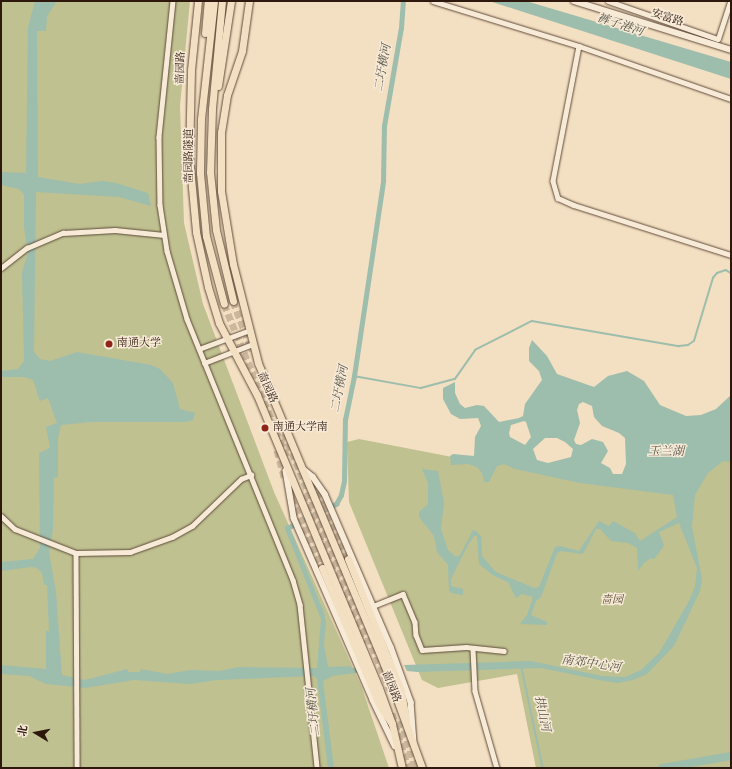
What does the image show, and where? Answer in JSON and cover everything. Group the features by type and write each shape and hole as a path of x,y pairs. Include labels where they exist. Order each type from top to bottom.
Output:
{"main road":[{"name":"啬园路","path":"198,1 191,70 189,156 191,200 208,288 219,323 235,351 285,460 296,493 392,724 402,768"},
{"path":"212,109 222,67 231,1"},
{"name":"啬园路","path":"249,1 242,51 223,111 220,159 226,229 253,344 300,467 406,720 422,768"},
{"name":"啬园路隧道","path":"212,3 202,119 202,202 206,236 224,304"},
{"name":"啬园路隧道","path":"222,5 212,109 212,202 223,266 233,301"},
{"path":"348,559 401,691 406,720"},
{"path":"322,568 379,704 392,724"}],"street":[{"path":"173,1 159,137 160,205 164,235 176,286 204,363 294,580 300,605 317,768"},
{"path":"433,1 579,46 731,99"},
{"name":"安富路","path":"574,1 587,3 731,50"},
{"path":"608,1 718,38 730,1"},
{"path":"579,46 554,181 558,198 574,206 731,255"},
{"path":"1,268 27,248 63,233 91,230 164,235"},
{"path":"199,349 250,330"},
{"path":"204,363 253,344"},
{"path":"285,460 294,518 373,700 398,752"},
{"path":"300,467 313,477 325,494 374,606 411,702 414,743"},
{"path":"1,516 15,529 76,553 130,552 172,537 192,526 241,479 251,475"},
{"path":"76,553 77,768"},
{"path":"374,606 403,594 415,622 416,635 422,650 473,649 504,651"},
{"path":"473,649 474,675 483,722 497,768"}],"green space":[{"name":"南通大学","path":"1,1 190,1 180,106 184,223 203,304 274,492 362,688 389,768 1,768"},
{"name":"啬园","path":"359,439 473,461 524,462 644,486 731,455 731,768 536,768 517,674 438,688 422,680 349,502 347,442"}],"water":[{"path":"35,1 57,1 47,16 46,31 37,31 38,177 80,184 102,181 116,183 148,193 151,206 119,197 36,192 34,352 40,359 50,361 77,352 151,365 160,369 173,383 180,409 195,413 193,420 186,422 91,422 61,425 58,438 58,477 54,478 53,529 49,552 56,592 62,675 85,680 127,669 128,672 140,672 141,669 167,674 191,670 219,671 239,667 317,668 322,606 326,622 324,645 328,667 350,666 354,673 333,676 323,681 334,768 328,768 317,679 314,676 217,680 190,684 134,680 85,688 46,684 29,676 1,674 1,665 46,669 46,631 49,631 47,585 44,585 42,573 37,568 31,567 1,571 1,562 33,559 40,548 39,453 50,448 46,427 57,423 48,398 40,401 33,380 24,377 1,377 1,371 18,369 24,361 22,272 28,253 24,227 24,195 19,189 1,185 1,172 26,173 28,27"},
{"path":"489,1 526,1 731,62 731,79"},
{"name":"玉兰湖","path":"532,340 547,356 557,374 594,387 608,376 627,371 644,381 660,405 686,416 701,415 716,409 731,395 731,462 723,461 708,473 695,495 692,527 702,579 700,591 674,646 647,674 633,680 618,683 541,668 417,672 407,671 404,665 531,661 602,676 625,677 641,670 659,653 689,601 695,587 697,568 679,523 659,532 664,545 662,549 654,559 651,558 644,563 638,571 637,548 628,543 611,541 600,529 596,529 583,554 561,551 557,553 541,597 536,601 531,615 547,622 547,625 520,624 527,615 533,597 522,594 516,598 508,582 494,576 479,564 477,536 474,536 468,545 451,579 451,586 463,589 463,595 451,593 449,590 448,565 437,552 434,536 419,517 419,512 428,504 428,483 422,469 438,471 444,503 441,529 448,550 456,557 460,555 473,530 476,531 481,536 482,556 496,572 534,588 539,587 555,547 560,546 579,551 599,521 609,526 613,521 635,533 640,541 677,517 673,495 580,483 515,469 504,464 497,466 489,482 484,482 482,473 477,467 468,464 451,465 450,456 453,454 474,456 475,437 481,426 478,418 460,419 451,414 443,399 443,388 455,382 455,393 460,404 465,408 477,405 484,406 499,422 519,418 523,416 525,404 542,380 539,371 529,361 529,348","holes":["583,402 592,406 594,417 602,426 619,433 625,438 626,464 622,474 613,474 610,468 601,463 608,451 603,442 592,439 581,445 576,444 574,440 580,423 577,410 579,404","524,421 526,422 531,437 525,445 510,437 509,433 511,425","545,438 557,438 565,442 573,449 571,457 548,463 537,460 533,449"]}],"waterway":[{"name":"二圩横河","path":"322,616 287,528 336,504 341,495 344,481 345,420 354,376 383,181 384,126 401,28 403,1"},
{"path":"354,376 421,388 455,379 475,350 532,321 679,346 688,345 694,341 713,278 717,273 726,270 731,273"},
{"name":"拱山河","path":"522,668 543,768"},
{"path":"346,671 355,670"},
{"path":"662,768 731,756"}],"tunnel":[{"path":"233,301 252,351"},
{"path":"224,304 288,459"},
{"path":"284,433 390,690"},
{"path":"277,450 285,479"},
{"path":"307,473 324,504 348,559"},
{"path":"302,495 364,644"},
{"path":"291,498 322,568"},
{"path":"392,713 408,768"},
{"path":"401,720 415,768"}],"place":[{"name":"南通大学","path":"109,344"},
{"name":"南通大学南","path":"265,428"}],"water label":[{"name":"裤子港河","path":"620,26"},
{"name":"南郊中心河","path":"591,665"}]}
